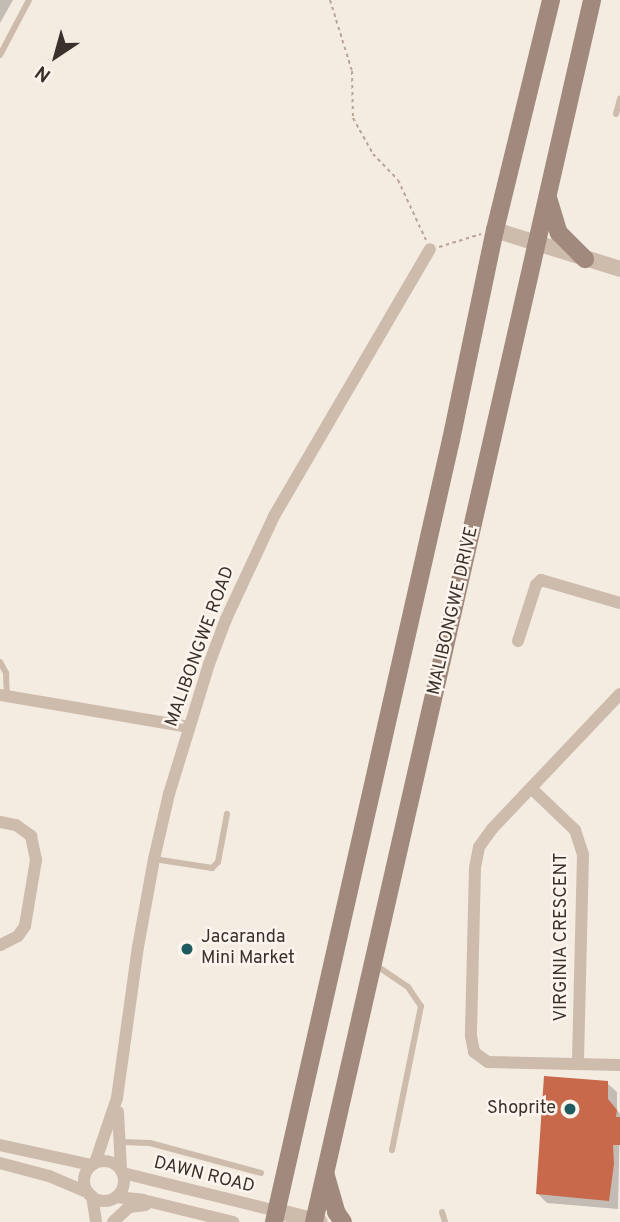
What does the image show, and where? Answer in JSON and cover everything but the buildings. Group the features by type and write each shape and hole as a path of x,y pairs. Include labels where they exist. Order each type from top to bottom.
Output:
{"main road":[{"path":"275,1217 451,440 495,230 551,0"},
{"name":"MALIBONGWE DRIVE","path":"316,1222 372,963 592,0"},
{"path":"547,195 559,233 584,259"},
{"path":"325,1172 336,1212 343,1222"}],"street":[{"path":"495,230 620,269"},
{"name":"MALIBONGWE ROAD","path":"94,1164 117,1098 138,947 154,859 189,727 226,619 274,516 430,249"},
{"path":"518,641 536,585 541,580 620,603"},
{"path":"620,694 492,829 477,857 472,1046 476,1055 488,1062 620,1065"},
{"path":"4,695 189,727"},
{"name":"VIRGINIA CRESCENT","path":"531,788 575,830 583,855 578,1064"},
{"path":"0,822 16,825 31,836 36,860 25,926 18,936 0,945"},
{"name":"MALIBONGWE ROAD","path":"117,1098 122,1172"},
{"path":"0,1144 94,1164 107,1161 122,1172 124,1186 115,1197 111,1222"},
{"path":"0,1163 49,1176 103,1200 115,1197 233,1222"},
{"path":"94,1164 85,1181 96,1222"},
{"name":"DAWN ROAD","path":"122,1172 275,1217"},
{"path":"111,1222 129,1207 167,1206"},
{"path":"275,1217 316,1222"}],"lane":[{"path":"0,55 29,0"},
{"path":"616,114 620,99"},
{"path":"0,662 6,673 4,695"},
{"path":"154,859 212,868 220,854 228,814"},
{"path":"372,963 408,987 421,1006 392,1150"},
{"path":"120,1142 150,1143 261,1173"},
{"path":"442,1212 445,1222"}],"path":[{"path":"330,0 352,71 353,118 373,154 398,180 430,249 495,230"}],"place":[{"name":"Jacaranda Mini Market","path":"187,949"},
{"name":"Shoprite","path":"570,1109"}]}
